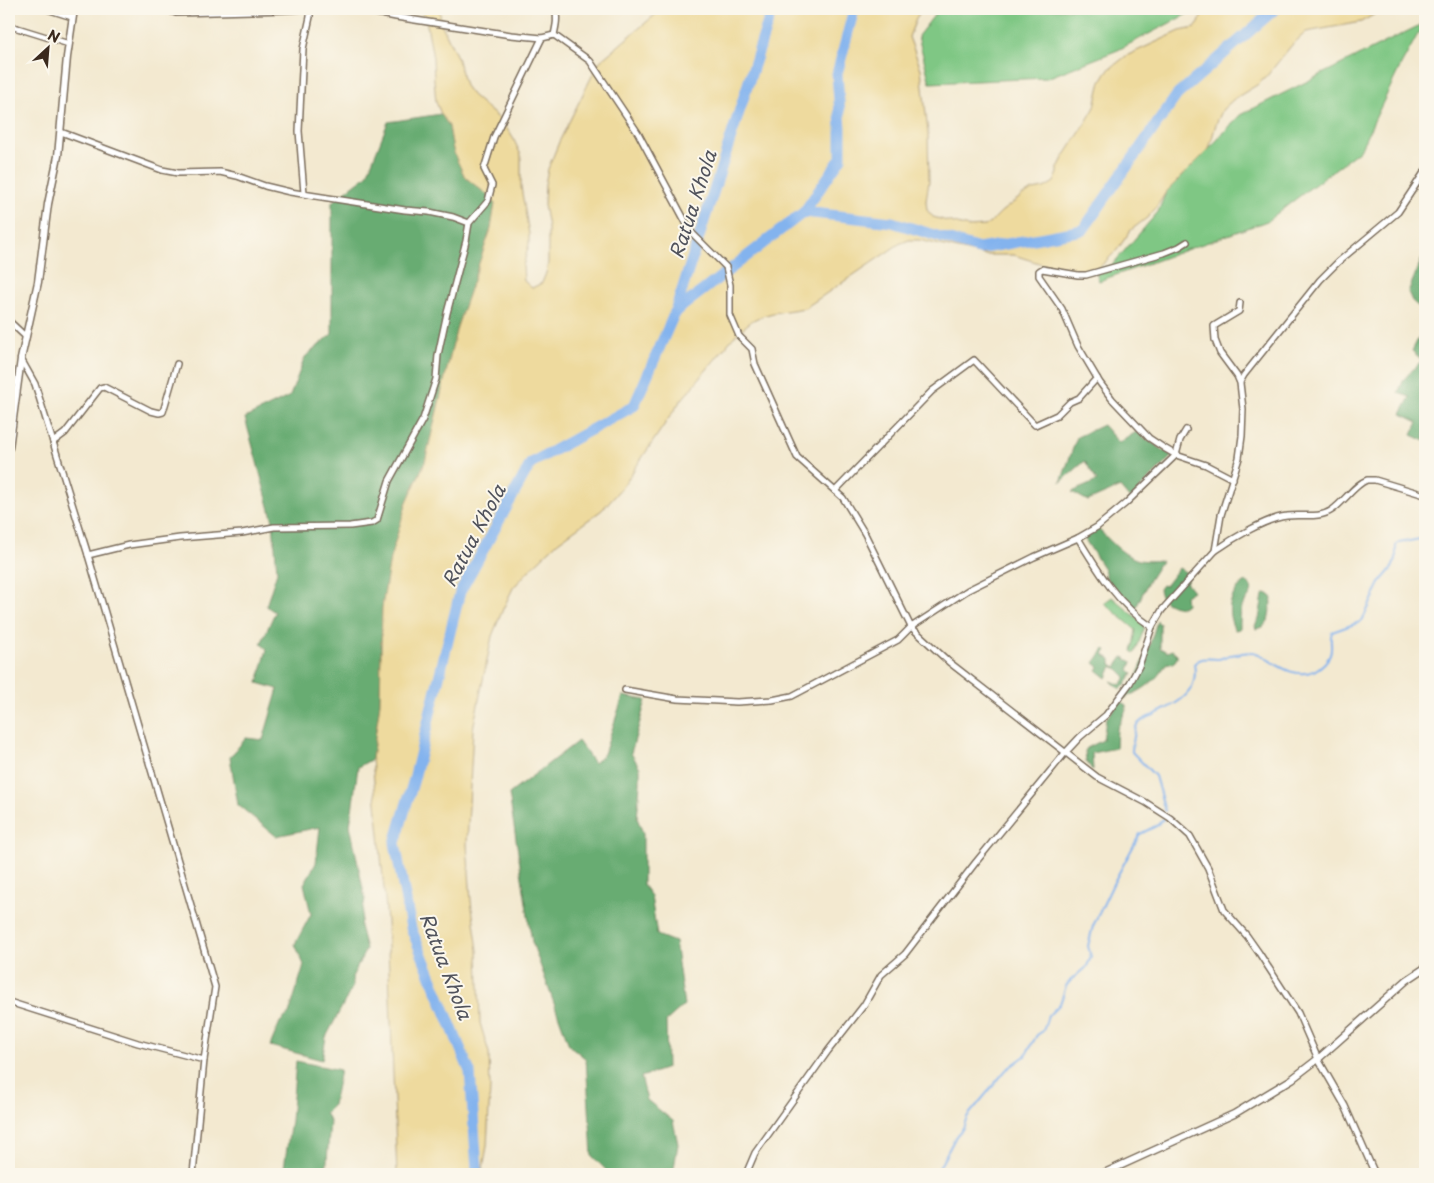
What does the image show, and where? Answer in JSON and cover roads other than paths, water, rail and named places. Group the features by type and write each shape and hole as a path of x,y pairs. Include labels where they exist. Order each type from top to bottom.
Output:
{"street":[{"path":"47,9 72,17"},
{"path":"9,448 22,359 38,282 48,204 58,156 74,9"},
{"path":"164,9 176,13 302,9"},
{"path":"304,193 299,132 303,49 310,9"},
{"path":"356,9 485,31 542,38 554,35"},
{"path":"554,35 556,25 555,9"},
{"path":"14,27 69,44"},
{"path":"554,35 590,62 638,133 691,232 726,267 730,285 730,315 739,336 752,349 755,364 797,457 843,498 865,534 911,627 949,662 1096,777 1130,793 1170,818 1190,836 1208,868 1224,910 1247,936 1298,1013 1318,1058 1345,1106 1375,1174"},
{"path":"88,555 129,545 242,533 274,526 350,526 372,523 377,520 389,481 423,419 436,378 447,313 469,223 488,201 492,186 484,169 494,137 542,38"},
{"path":"61,132 162,170 178,173 220,172 290,192 429,212 453,217 469,223"},
{"path":"1240,383 1244,375 1320,280 1338,262 1398,212 1425,171"},
{"path":"1187,242 1164,253 1086,275 1042,269 1039,271 1039,276 1062,308 1078,346 1097,378 1112,399 1149,438 1176,455 1206,466 1233,479"},
{"path":"1214,551 1221,515 1239,458 1243,409 1238,376 1220,354 1215,340 1214,326 1239,311 1240,303"},
{"path":"9,321 26,337"},
{"path":"22,359 36,384 215,987 204,1060 193,1174"},
{"path":"835,491 932,392 974,360 1035,425 1056,415 1070,402 1079,398 1097,378"},
{"path":"53,442 65,433 100,388 104,387 151,411 163,412 177,364"},
{"path":"625,690 677,699 728,701 772,700 792,696 898,640 911,627 968,590 1034,557 1078,538 1096,527 1126,503 1176,455 1180,440 1186,430"},
{"path":"746,1174 756,1154 828,1051 864,1005 881,976 905,954 976,862 1065,753 1080,737 1106,715 1130,683 1139,666 1152,627 1162,610 1214,551 1232,538 1274,519 1287,516 1321,516 1332,510 1366,480 1374,480 1425,495"},
{"path":"1078,538 1114,593 1144,622 1152,627"},
{"path":"1102,1174 1234,1114 1292,1079 1407,980 1425,968"},
{"path":"9,1002 138,1043 204,1060"}],"waterway":[{"name":"Ratua Khola","path":"475,1174 477,1169 470,1072 411,928 395,843 414,779 460,592 531,463 634,406 675,312 772,9"},
{"path":"804,212 841,158 837,74 854,9"},
{"path":"675,312 804,212 892,222 979,249 1083,230 1177,95 1275,9"},
{"path":"1165,811 1155,776 1132,752 1135,733 1140,722 1178,702 1190,690 1195,674 1194,664 1203,659 1219,659 1230,655 1253,652 1295,673 1314,671 1324,664 1330,655 1332,632 1360,622 1363,619 1381,581 1392,568 1396,559 1396,545 1425,538"},
{"path":"933,1174 937,1172 956,1136 963,1128 967,1117 1006,1070 1025,1056 1037,1035 1043,1031 1048,1016 1060,1004 1066,986 1087,966 1091,957 1088,946 1093,926 1114,882 1140,834 1158,825 1163,819"}]}
